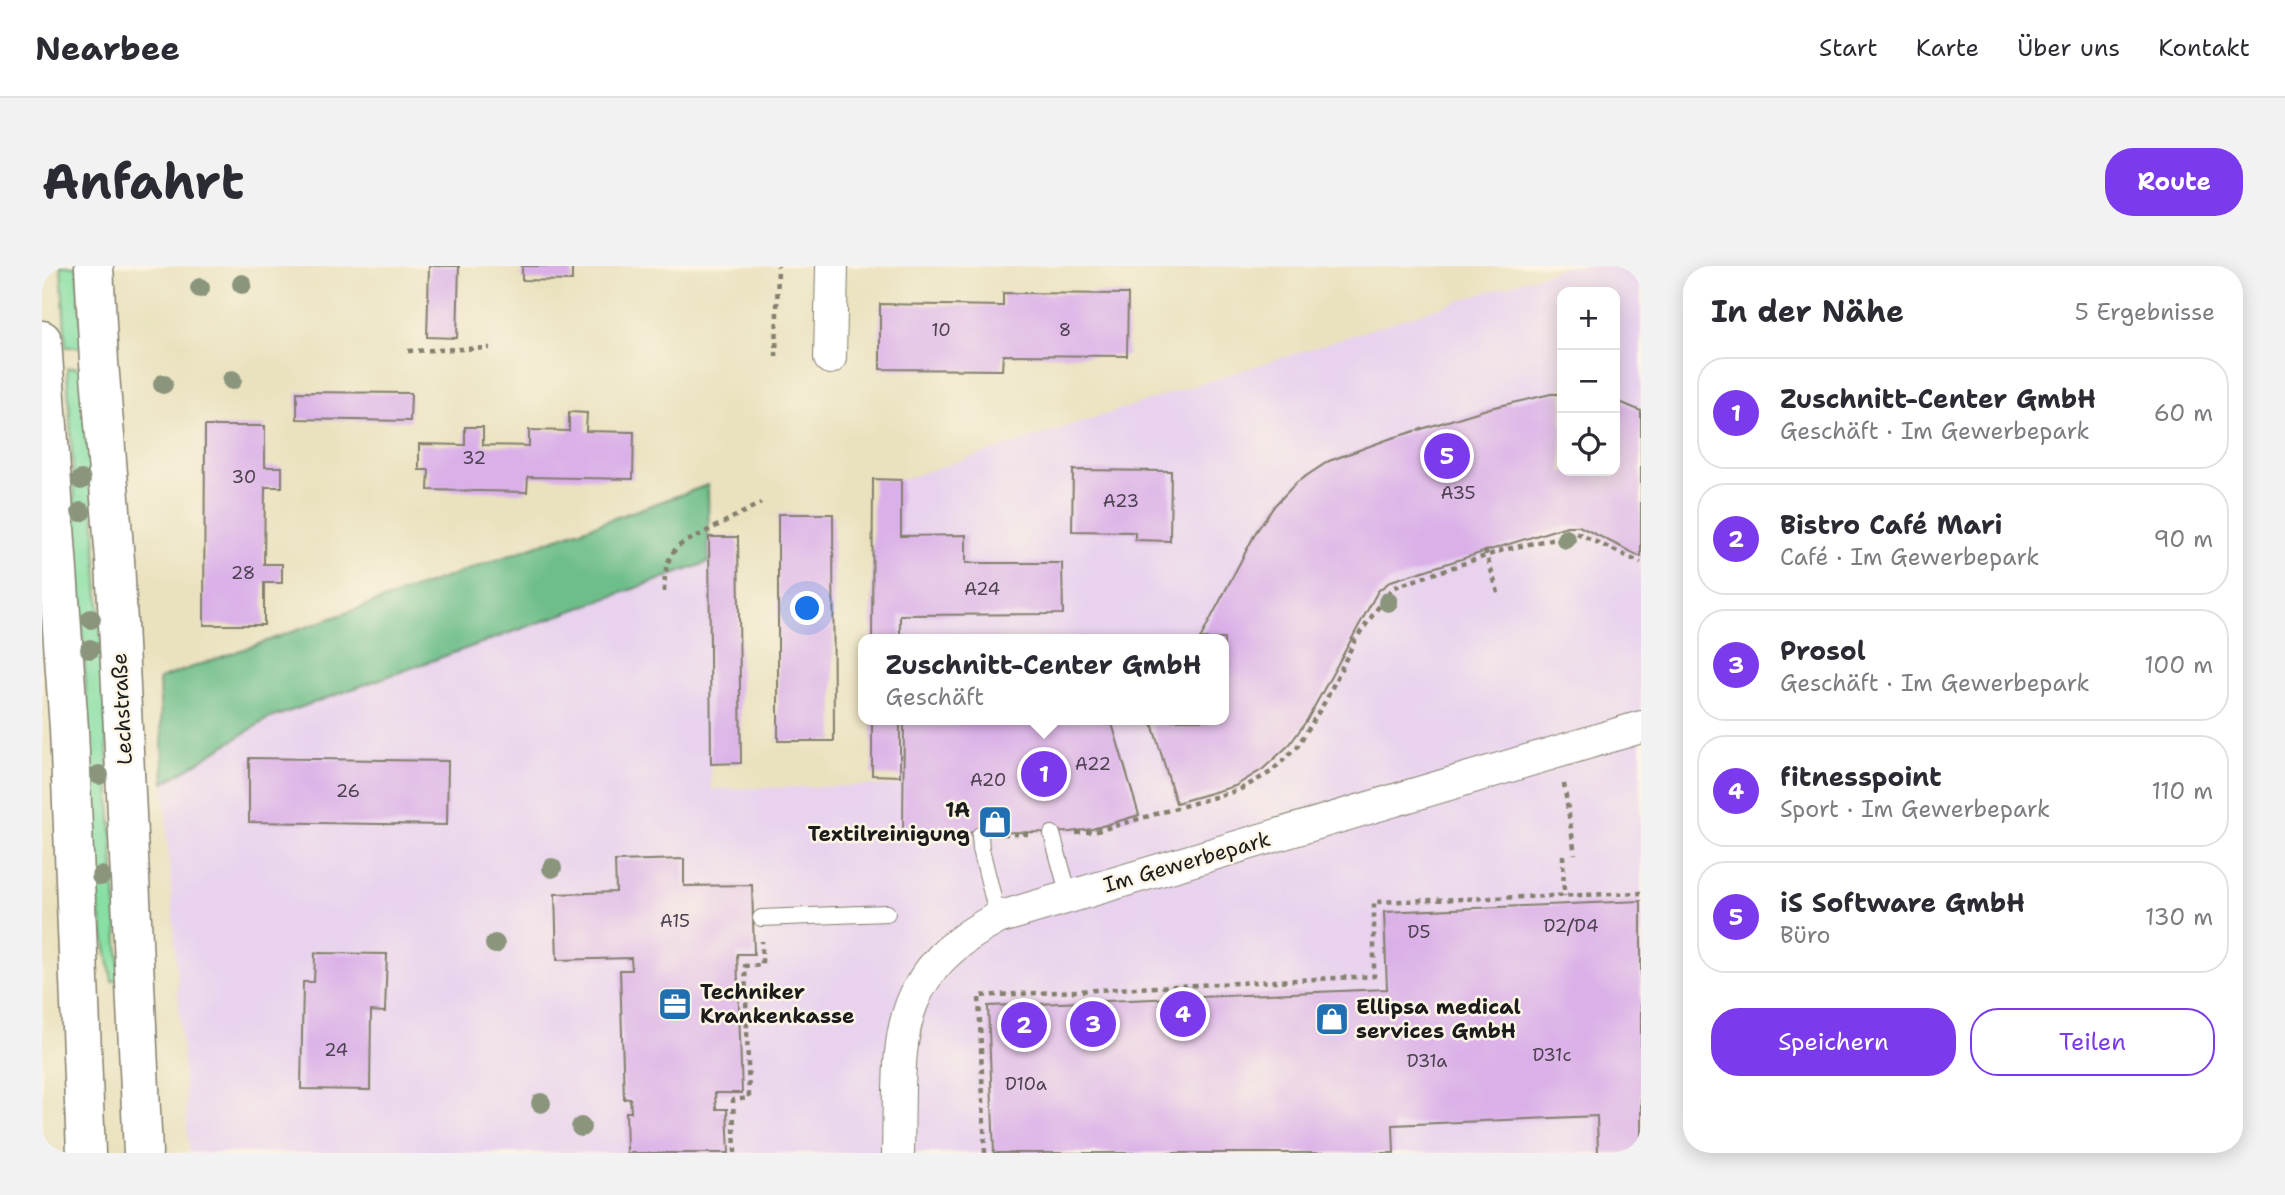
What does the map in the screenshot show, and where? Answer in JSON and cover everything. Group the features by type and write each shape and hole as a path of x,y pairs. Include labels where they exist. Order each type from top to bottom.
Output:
{"street":[{"name":"Lechstraße","path":"94,266 115,561 143,1153"},
{"path":"830,359 832,266"},
{"path":"42,340 69,729 86,1153"},
{"name":"Im Gewerbepark","path":"898,1153 900,1046 908,1010 940,958 971,932 998,918 1641,727"}],"lane":[{"path":"1052,834 1069,897"},
{"path":"980,835 998,918"},
{"path":"761,918 887,913"}],"path":[{"path":"776,357 778,266"},
{"path":"408,351 490,348"},
{"path":"664,592 665,568 669,556 678,546 761,503"},
{"path":"886,836 1097,831 1239,790 1271,772 1297,747 1326,699 1355,640 1392,588 1486,553 1577,533 1641,563"},
{"path":"1486,553 1499,596"},
{"path":"1560,752 1575,854"},
{"path":"1563,855 1564,896"},
{"path":"985,1153 979,996 1374,976 1374,901 1641,893"},
{"path":"735,1153 733,1100 749,1098 746,966 762,965 761,918"}],"shaded area":[{"path":"1568,266 1641,266 1641,1153 189,1153 164,783 268,719 709,562 711,789 899,785 900,725 1229,725 1229,634 900,634 901,480"}],"green space":[{"path":"61,266 77,266 83,347 66,347"},
{"path":"86,367 120,979 112,981 99,908 67,368"},
{"path":"708,485 709,562 268,719 164,783 159,679"}],"building":[{"path":"429,266 459,266 457,338 427,337"},
{"path":"522,266 572,266 572,281 522,280"},
{"path":"1003,293 1128,294 1127,356 1003,355 1002,370 880,369 880,304 1003,306"},
{"path":"297,392 411,393 410,421 297,419"},
{"path":"1557,394 1557,476 1620,476 1620,402 1641,411 1641,557 1579,526 1567,526 1391,581 1378,591 1307,720 1290,744 1263,769 1235,786 1176,803 1153,725 1229,725 1229,634 1203,634 1256,532 1275,505 1297,482 1329,461 1389,439 1490,408"},
{"path":"569,412 587,413 586,431 634,432 633,479 528,477 527,492 428,490 429,470 419,470 419,444 465,445 465,427 483,427 483,445 529,446 529,430 569,431"},
{"path":"205,426 265,426 265,467 282,467 282,487 265,487 264,564 282,564 282,583 264,583 264,625 204,625"},
{"path":"1073,470 1171,471 1170,541 1135,540 1135,532 1072,531"},
{"path":"873,479 901,480 901,536 966,535 966,563 1062,563 1063,614 900,615 900,634 872,634"},
{"path":"778,514 833,514 834,741 778,741"},
{"path":"709,537 738,537 741,763 711,764"},
{"path":"872,725 900,725 900,776 872,775"},
{"path":"904,725 1112,725 1139,815 1092,829 1070,832 903,833"},
{"path":"249,758 448,761 447,825 249,822"},
{"path":"684,859 684,886 752,885 754,954 737,954 742,1093 715,1093 716,1109 727,1109 729,1153 627,1153 626,1112 631,1112 630,1098 624,1099 620,970 632,970 631,958 557,960 555,894 616,892 615,861"},
{"path":"1641,901 1641,1153 1598,1153 1597,1116 1393,1125 1394,1153 994,1153 988,1006 1387,989 1384,912"},
{"path":"315,953 387,954 385,1012 371,1011 370,1090 301,1089 303,982 314,982"}],"place":[{"name":"iS Software GmbH","path":"1447,456"},
{"name":"Zuschnitt-Center GmbH","path":"1044,774"},
{"name":"1A Textilreinigung","path":"995,822"},
{"name":"Techniker Krankenkasse","path":"675,1004"},
{"name":"fitnesspoint","path":"1183,1014"},
{"name":"Ellipsa medical services GmbH","path":"1332,1019"},
{"name":"Prosol","path":"1093,1024"},
{"name":"Bistro Café Mari","path":"1024,1025"}]}
